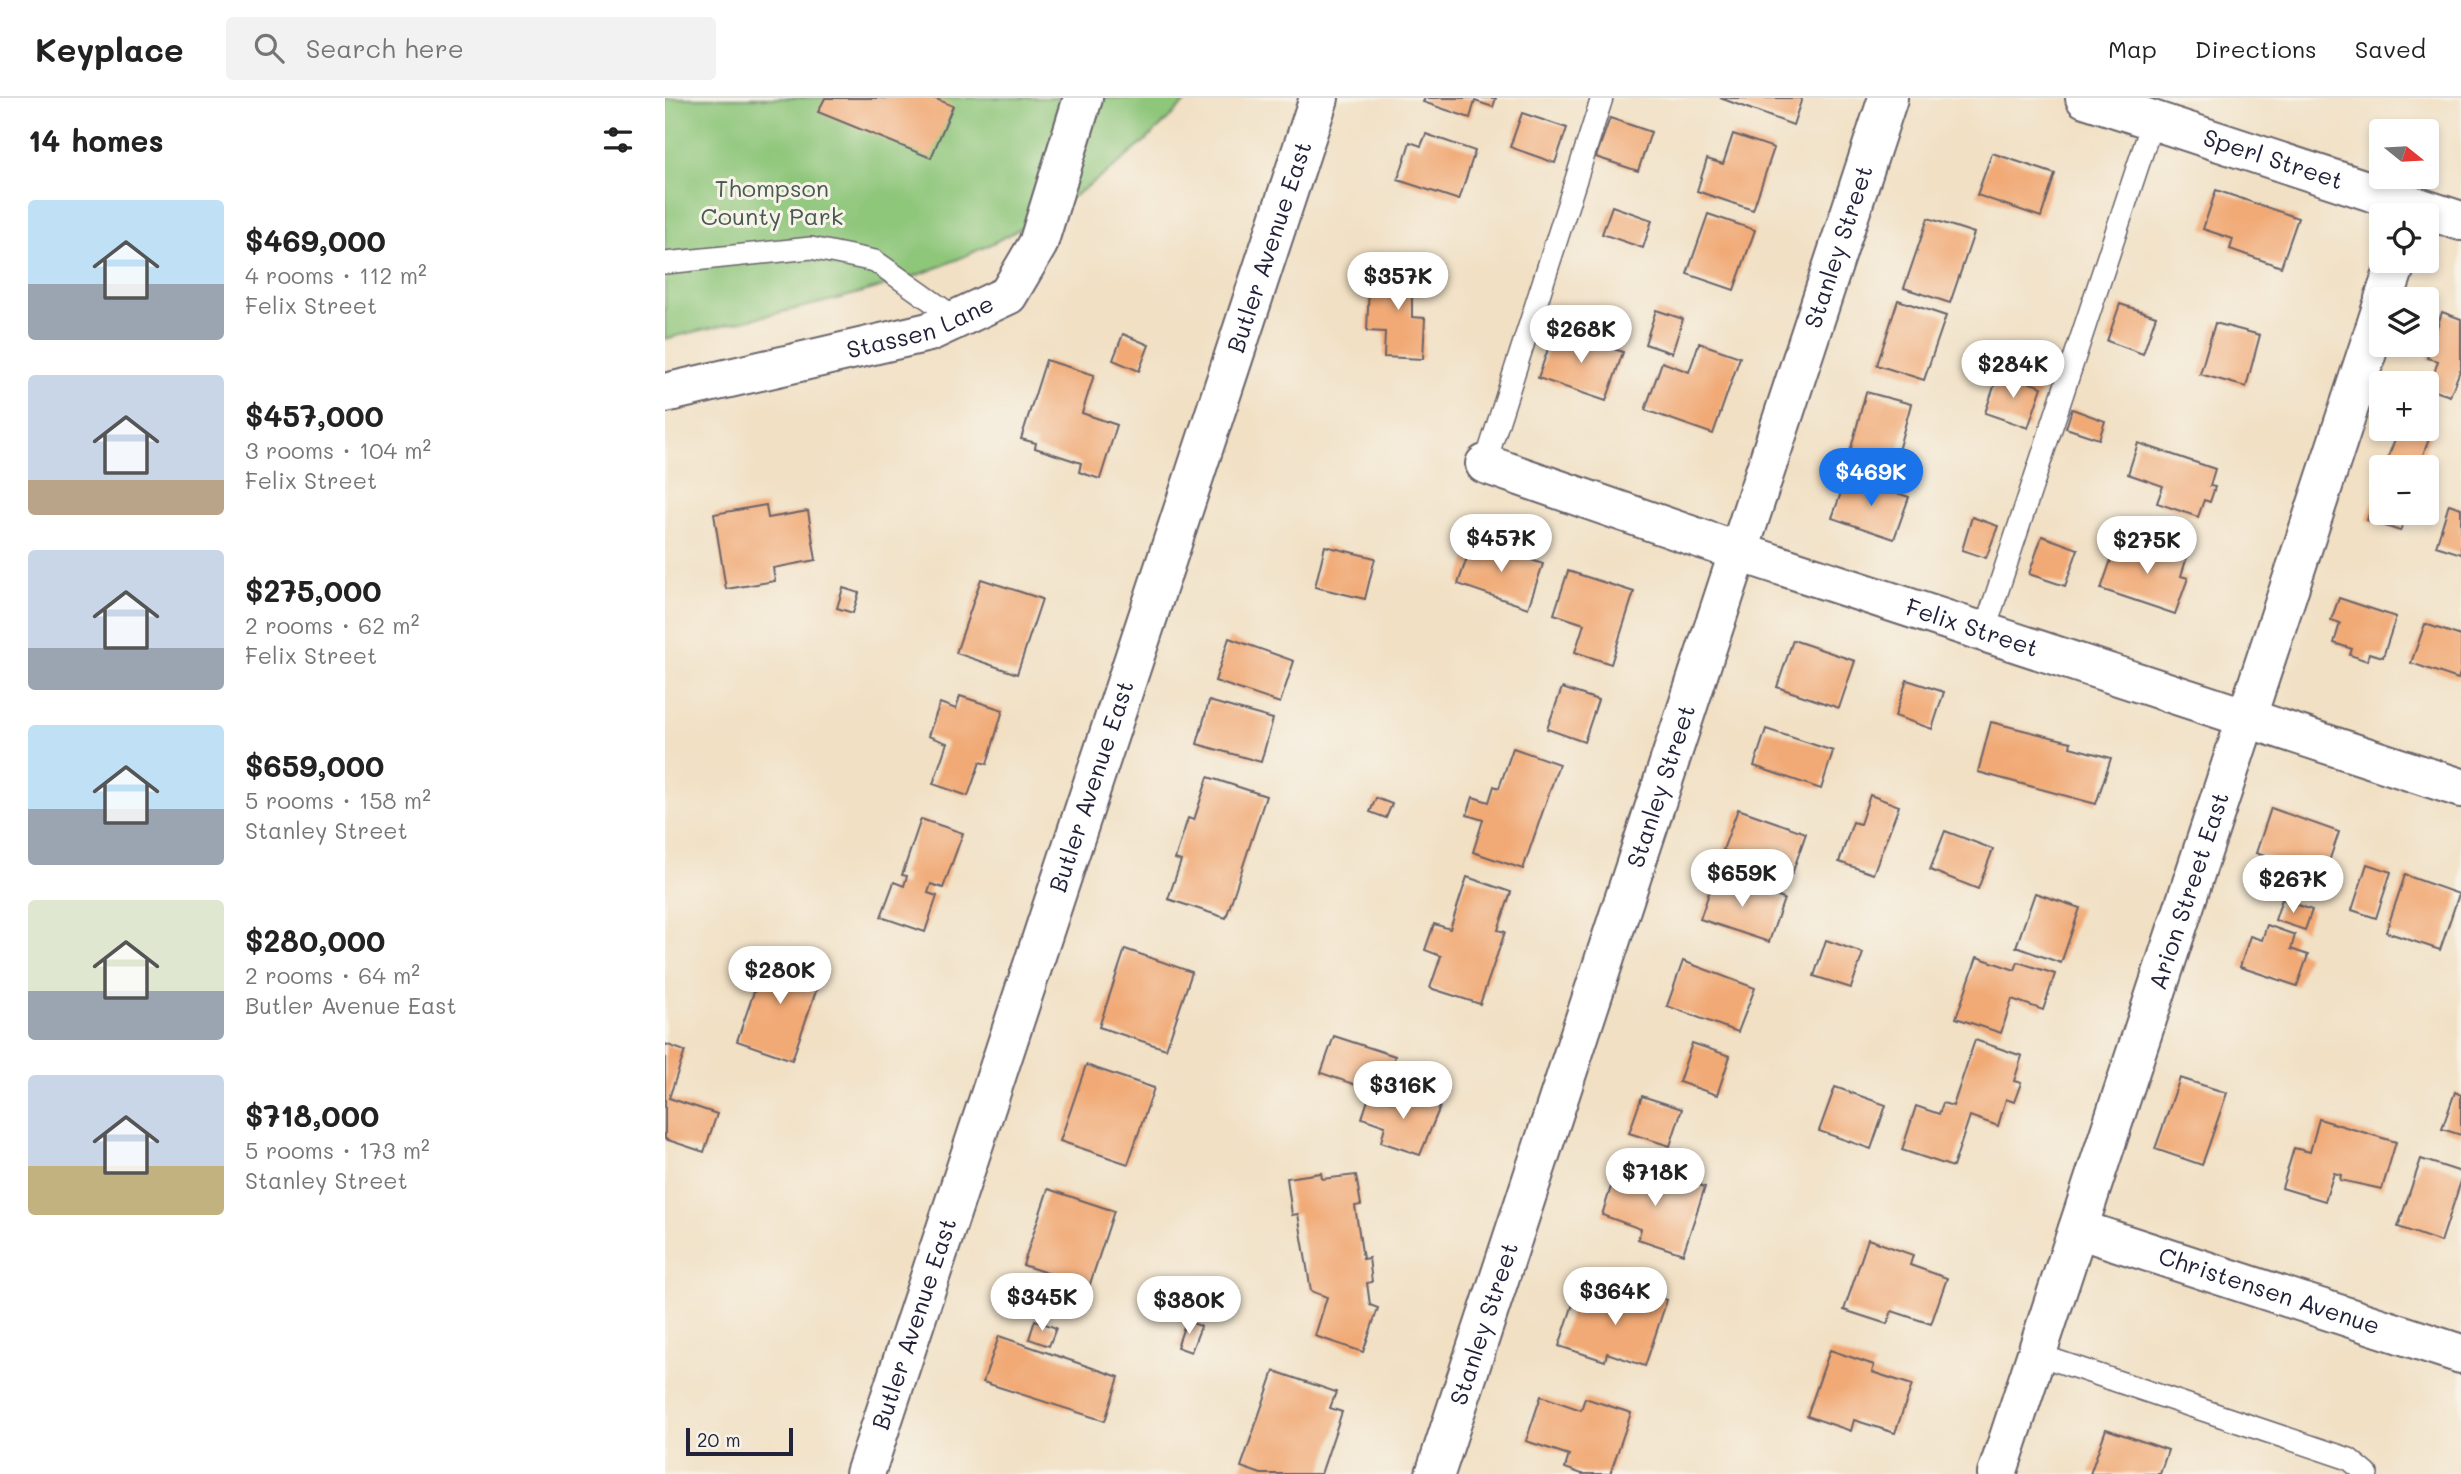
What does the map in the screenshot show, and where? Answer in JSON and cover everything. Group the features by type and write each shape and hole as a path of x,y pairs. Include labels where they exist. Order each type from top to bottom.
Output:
{"street":[{"name":"Stassen Lane","path":"665,393 929,332 1008,295 1038,244 1076,112 1083,98"},
{"name":"Butler Avenue East","path":"872,1472 1319,98"},
{"name":"Stanley Street","path":"1435,1474 1888,98"},
{"name":"Sperl Street","path":"2085,98 2391,203"},
{"name":"Sperl Street","path":"2439,216 2461,221"},
{"name":"Arion Street East","path":"1997,1474 2369,346"},
{"name":"Felix Street","path":"1485,464 1739,552 2461,788"},
{"name":"Christensen Avenue","path":"2078,1229 2461,1354"}],"lane":[{"path":"1485,464 1602,98"},
{"path":"1984,632 2153,120"},
{"path":"665,263 811,248 875,261 957,319"},
{"path":"2036,1354 2349,1459 2367,1474"}],"green space":[{"name":"Thompson County Park","path":"665,98 1189,98 1134,151 1104,174 1041,217 974,252 907,279 873,289 665,339"}],"building":[{"path":"825,98 934,98 953,106 931,158 818,112"},
{"path":"1425,98 1496,98 1493,107 1475,101 1470,118 1423,102"},
{"path":"1720,98 1802,98 1793,125"},
{"path":"1522,113 1567,128 1555,163 1510,147"},
{"path":"1610,118 1651,132 1638,171 1596,157"},
{"path":"1426,134 1475,151 1459,200 1398,180 1410,142 1421,146"},
{"path":"1733,134 1774,148 1753,210 1697,191 1707,159 1723,164"},
{"path":"1992,153 2055,174 2041,217 1977,195"},
{"path":"2216,190 2298,218 2281,267 2230,249 2233,239 2203,229"},
{"path":"1612,206 1652,220 1643,248 1602,234"},
{"path":"1708,214 1755,230 1734,290 1687,274"},
{"path":"1928,218 1974,233 1950,303 1904,288"},
{"path":"1389,264 1423,265 1421,296 1412,296 1412,317 1425,318 1423,359 1384,357 1385,332 1367,331 1369,286 1387,288"},
{"path":"1898,300 1946,316 1924,380 1877,365"},
{"path":"2120,304 2156,316 2143,354 2107,341"},
{"path":"1656,310 1683,319 1672,353 1645,344"},
{"path":"2442,312 2461,319 2461,368 2450,396 2439,392 2439,371 2435,371 2438,361 2427,358 2439,357 2439,321"},
{"path":"2215,323 2260,335 2246,387 2200,374"},
{"path":"1555,329 1623,352 1606,401 1538,378"},
{"path":"1123,334 1149,345 1139,371 1113,360"},
{"path":"1699,343 1740,357 1713,434 1645,410 1662,362 1689,372"},
{"path":"1046,360 1094,375 1082,413 1117,425 1100,479 1079,472 1081,463 1035,448 1036,443 1021,439"},
{"path":"1999,372 2042,387 2028,428 1985,413"},
{"path":"1866,392 1911,404 1891,476 1847,463"},
{"path":"2072,409 2105,421 2099,439 2066,428"},
{"path":"2394,441 2428,441 2423,455 2389,455"},
{"path":"2138,443 2215,469 2210,486 2215,487 2210,502 2204,500 2198,517 2157,503 2163,486 2128,474"},
{"path":"1847,476 1909,497 1894,539 1832,518"},
{"path":"2449,504 2461,508 2461,554 2436,546"},
{"path":"766,505 768,518 808,511 816,560 773,568 775,581 726,589 714,514"},
{"path":"1972,517 1998,526 1986,558 1962,550"},
{"path":"2382,525 2402,525 2400,531"},
{"path":"2042,536 2078,549 2065,586 2029,574"},
{"path":"1473,540 1543,564 1528,608 1458,584"},
{"path":"2117,542 2158,555 2161,545 2188,554 2181,576 2188,578 2175,614 2101,589"},
{"path":"1325,546 1375,558 1365,599 1315,587"},
{"path":"1568,571 1634,592 1611,664 1575,652 1584,624 1554,614"},
{"path":"981,579 1042,599 1017,674 956,653"},
{"path":"843,588 859,593 853,613 837,608"},
{"path":"2339,598 2396,617 2383,657 2369,653 2367,661 2350,655 2352,649 2334,643 2340,623 2331,620"},
{"path":"2425,624 2461,636 2461,670 2458,679 2411,663"},
{"path":"1229,638 1294,661 1280,703 1215,681"},
{"path":"1793,640 1855,661 1839,708 1777,687"},
{"path":"1907,680 1944,692 1932,729 1895,716"},
{"path":"1562,688 1598,700 1584,742 1547,729"},
{"path":"960,696 1003,710 987,764 980,762 968,796 933,784 947,743 928,736 940,703 956,709"},
{"path":"1209,701 1273,719 1261,762 1197,744"},
{"path":"1991,722 2071,742 2070,747 2111,758 2096,804 1978,772"},
{"path":"1766,729 1833,751 1821,789 1754,766"},
{"path":"1513,748 1559,764 1523,869 1473,852 1483,820 1467,815 1473,797 1489,802 1494,786 1499,788"},
{"path":"1208,777 1266,796 1226,918 1168,899 1181,861 1175,859 1188,818 1194,820"},
{"path":"1870,795 1899,806 1873,874 1839,862 1853,822 1860,824"},
{"path":"1376,798 1392,804 1386,818 1370,812"},
{"path":"2271,808 2339,832 2324,876 2256,853"},
{"path":"1738,809 1806,833 1792,874 1723,850"},
{"path":"921,819 963,833 943,888 931,884 928,893 937,896 925,932 881,917 894,882 904,886 907,876 902,875"},
{"path":"1945,831 1993,849 1978,889 1930,870"},
{"path":"2367,864 2391,872 2376,918 2352,910"},
{"path":"2405,875 2459,894 2440,950 2386,932"},
{"path":"1715,876 1784,899 1769,942 1700,919"},
{"path":"1467,877 1511,892 1498,930 1505,932 1480,1004 1430,988 1441,956 1425,950 1434,924 1450,929"},
{"path":"2035,893 2080,908 2061,963 2016,947"},
{"path":"2282,899 2312,910 2305,930 2275,920"},
{"path":"2267,925 2295,935 2291,949 2308,955 2297,986 2240,967 2250,936 2262,940"},
{"path":"1826,940 1863,953 1851,988 1814,976"},
{"path":"1125,949 1192,972 1166,1049 1099,1027"},
{"path":"768,951 823,971 792,1060 737,1041"},
{"path":"1977,957 2015,970 2018,962 2055,974 2043,1010 2012,999 2001,1033 1956,1018"},
{"path":"1683,961 1755,988 1738,1032 1667,1006"},
{"path":"1334,1036 1395,1056 1382,1094 1321,1073"},
{"path":"1975,1040 2022,1056 2014,1081 2021,1083 2014,1102 2006,1099 1998,1126 1970,1116 1953,1167 1902,1150 1916,1106 1939,1114 1943,1103 1953,1106"},
{"path":"1692,1043 1730,1056 1717,1095 1679,1082"},
{"path":"665,1044 685,1051 669,1098 717,1114 704,1152 665,1139"},
{"path":"1086,1065 1154,1088 1128,1164 1060,1141"},
{"path":"2180,1078 2227,1093 2202,1165 2155,1149"},
{"path":"1835,1087 1886,1105 1871,1149 1819,1131"},
{"path":"2455,1092 2461,1095 2461,1135 2442,1129"},
{"path":"1397,1093 1440,1107 1420,1155 1381,1142 1385,1126 1362,1118 1370,1094 1393,1102"},
{"path":"1642,1096 1682,1109 1670,1146 1629,1133"},
{"path":"2319,1119 2396,1142 2382,1189 2340,1180 2341,1175 2334,1173 2325,1201 2282,1188 2294,1148 2310,1152"},
{"path":"2421,1159 2461,1172 2461,1181 2441,1242 2398,1227"},
{"path":"1617,1168 1659,1182 1662,1173 1705,1187 1683,1254 1638,1239 1641,1229 1602,1215"},
{"path":"1321,1173 1322,1179 1356,1175 1361,1205 1355,1206 1363,1259 1369,1258 1372,1282 1367,1283 1370,1305 1378,1308 1363,1352 1315,1336 1327,1297 1311,1291 1298,1214 1292,1215 1287,1178"},
{"path":"1048,1189 1114,1211 1089,1287 1023,1265"},
{"path":"1868,1239 1913,1255 1910,1265 1947,1278 1931,1324 1892,1311 1887,1324 1844,1310"},
{"path":"1622,1285 1667,1300 1645,1366 1607,1353 1605,1361 1559,1346 1575,1298 1613,1311"},
{"path":"1035,1320 1056,1328 1049,1346 1029,1339"},
{"path":"1186,1321 1201,1326 1191,1352 1177,1347"},
{"path":"999,1336 1119,1377 1105,1421 983,1382"},
{"path":"1830,1350 1874,1365 1872,1372 1912,1385 1895,1433 1854,1420 1851,1431 1807,1416"},
{"path":"1274,1371 1336,1392 1330,1408 1342,1412 1321,1474 1261,1474 1241,1467"},
{"path":"1541,1396 1581,1410 1585,1398 1631,1413 1610,1474 1582,1474 1565,1468 1569,1455 1526,1441"},
{"path":"2106,1429 2168,1450 2160,1474 2090,1474"}]}
